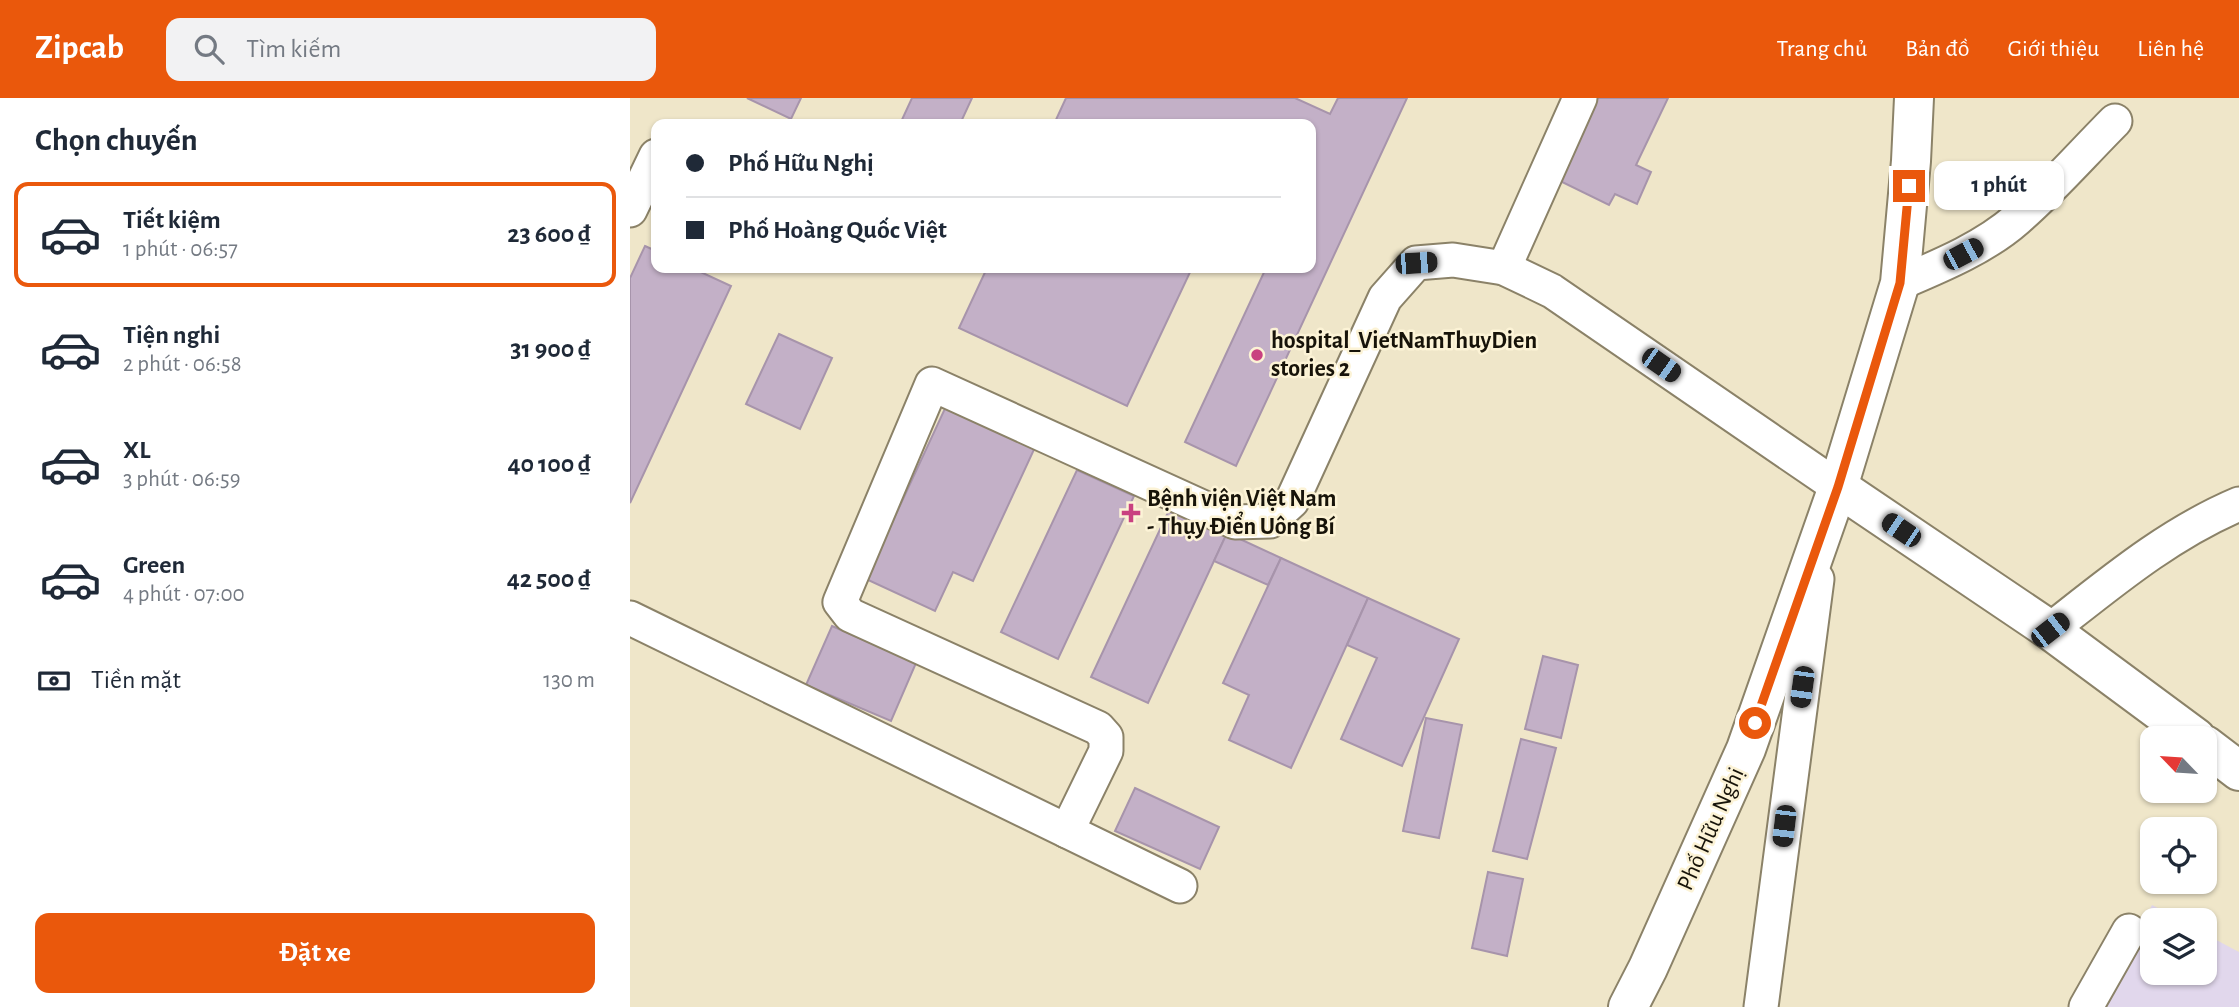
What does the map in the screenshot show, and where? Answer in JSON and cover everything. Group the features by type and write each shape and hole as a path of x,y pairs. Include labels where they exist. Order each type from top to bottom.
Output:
{"main road":[{"name":"Phố Hữu Nghị","path":"1628,1007 1746,749 1832,501 1900,283 1914,98"},
{"path":"1832,501 2050,630 2180,726"},
{"path":"2217,754 2239,771"}],"street":[{"path":"1504,268 1580,98"},
{"path":"1900,283 1953,260 2017,220 2115,121"},
{"path":"630,210 651,166"},
{"path":"1067,831 1106,751 1106,737 1098,728 850,615 840,602 932,384 1235,522 1270,521 1292,501 1385,298 1416,263 1453,260 1504,268 1552,291 1595,319 1832,501 1761,1007"},
{"path":"2050,630 2134,563 2175,537 2239,504"},
{"path":"630,618 1181,886"},
{"path":"2085,1007 2129,931"}],"shaded area":[{"path":"2140,928 2140,985 2217,985 2217,940 2239,952 2239,1007 2099,1007"}],"building":[{"path":"747,98 801,98 791,119"},
{"path":"912,98 972,98 962,119 902,119"},
{"name":"hospital_VietNamThuyDien stories 2","path":"1066,98 1295,98 1330,114 1338,98 1407,98 1236,466 1185,442 1264,273 1316,273 1316,119 1056,119"},
{"path":"1595,98 1668,98 1636,165 1651,172 1637,204 1615,194 1609,205 1556,179"},
{"path":"645,246 651,249 651,273 703,273 731,286 630,503 630,278"},
{"path":"985,273 1190,273 1127,406 959,328"},
{"path":"779,334 832,358 800,429 746,404"},
{"path":"948,402 1037,443 973,581 953,572 935,611 866,579"},
{"path":"1077,470 1134,496 1058,659 1001,632"},
{"path":"1170,508 1227,533 1148,703 1091,677"},
{"path":"1227,533 1281,558 1268,585 1214,561"},
{"path":"1281,558 1368,598 1291,768 1229,740 1249,695 1223,683"},
{"path":"1368,598 1459,639 1402,766 1341,739 1377,658 1347,645"},
{"path":"832,626 916,663 891,721 806,685"},
{"path":"1543,656 1578,665 1561,738 1525,729"},
{"path":"1426,718 1462,725 1439,838 1403,831"},
{"path":"1521,739 1556,748 1527,859 1493,851"},
{"path":"1135,788 1219,827 1200,869 1115,831"},
{"path":"1488,872 1523,879 1507,956 1472,948"}],"place":[{"name":"hospital_VietNamThuyDien stories 2","path":"1257,355"},
{"name":"Bệnh viện Việt Nam - Thụy Điển Uông Bí","path":"1131,513"}],"route":[{"path":"1755,723 1838,487 1900,283 1909,186"}]}
